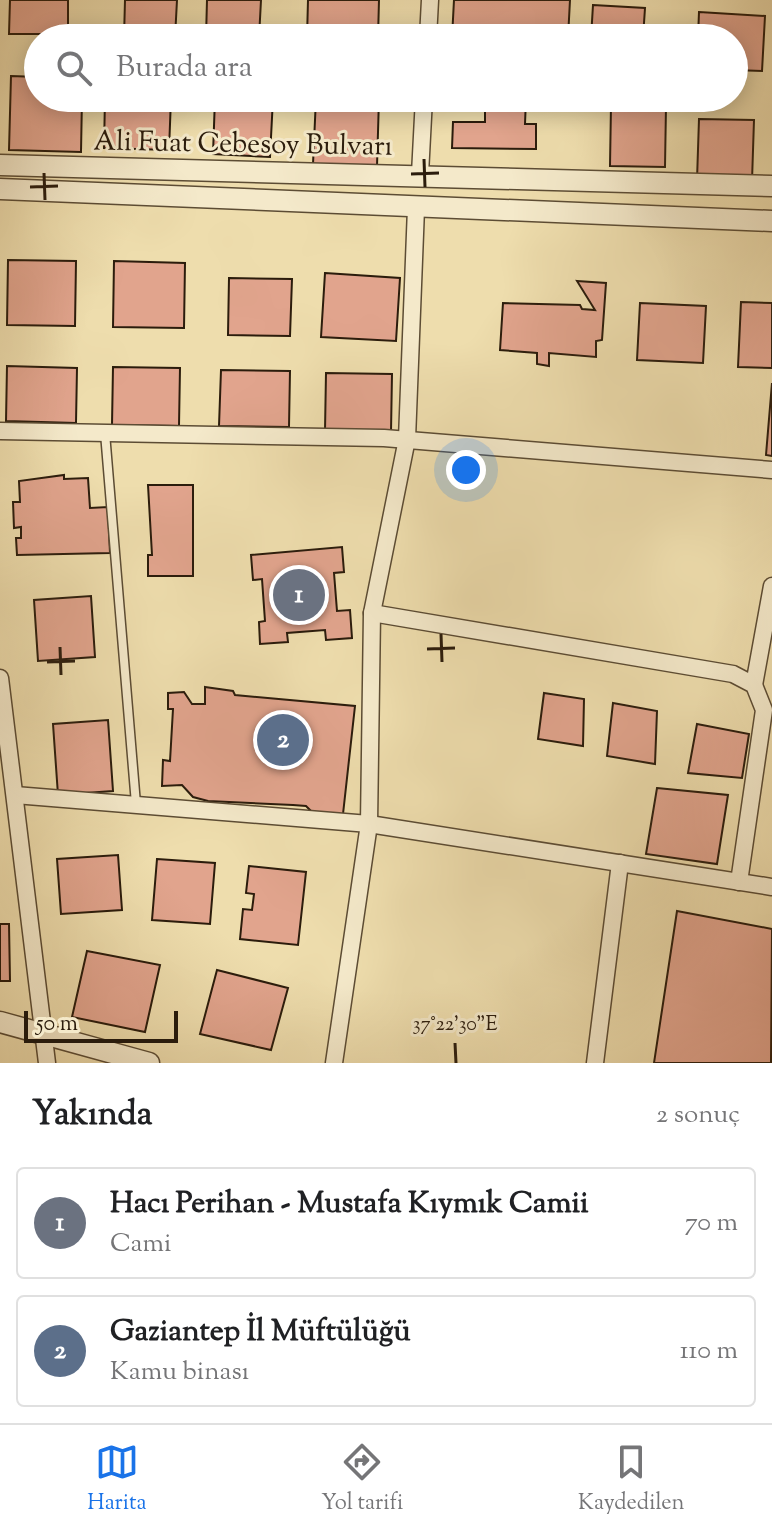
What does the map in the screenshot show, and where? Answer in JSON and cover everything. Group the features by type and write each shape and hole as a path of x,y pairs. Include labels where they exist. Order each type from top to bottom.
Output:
{"street":[{"path":"429,24 430,0"},
{"path":"420,174 423,112"},
{"name":"Ali Fuat Cebesoy Bulvarı","path":"0,165 420,174 772,186"},
{"path":"0,189 772,221"},
{"path":"334,1063 369,824 372,613 407,439 416,208"},
{"path":"0,431 279,433 407,439 772,470"},
{"path":"739,882 764,710 754,685 772,591"},
{"path":"372,613 733,674 754,685"},
{"path":"0,678 47,1063"},
{"path":"15,795 369,824 772,887"},
{"path":"595,1063 620,863"},
{"path":"0,1022 149,1063"}],"lane":[{"path":"105,433 136,804"}],"building":[{"path":"10,0 68,0 68,24 24,24 24,34 9,34"},
{"path":"125,0 177,0 176,24 124,24"},
{"path":"207,0 261,0 260,24 206,24"},
{"path":"308,0 379,0 378,24 307,24"},
{"path":"454,0 570,0 569,24 453,24"},
{"path":"593,5 645,8 644,24 592,24"},
{"path":"699,12 765,16 762,71 748,70 748,24 699,24"},
{"path":"11,76 24,76 24,112 82,112 81,152 9,150"},
{"path":"105,112 170,112 169,150 104,148"},
{"path":"214,112 272,112 270,157 213,154"},
{"path":"315,112 379,112 377,166 313,164"},
{"path":"485,112 525,112 525,124 536,124 536,149 452,148 453,122 485,122"},
{"path":"611,112 666,112 665,167 610,166"},
{"path":"699,119 754,120 752,181 697,180"},
{"path":"8,260 76,261 75,326 7,325"},
{"path":"114,261 185,263 184,328 113,327"},
{"path":"325,273 400,278 396,341 321,337"},
{"path":"229,278 292,279 290,336 228,335"},
{"path":"577,281 606,283 602,340 596,341 596,357 549,353 549,366 537,364 537,353 500,350 503,303 580,305 582,309 595,310"},
{"path":"741,302 772,303 772,368 738,367"},
{"path":"640,303 706,306 703,363 637,360"},
{"path":"7,366 77,368 76,423 6,421"},
{"path":"113,367 180,368 179,426 112,425"},
{"path":"221,370 290,371 289,427 219,426"},
{"path":"326,373 392,374 391,432 325,431"},
{"path":"772,383 772,456 766,455"},
{"path":"64,475 64,479 88,478 90,508 108,507 110,553 17,555 16,538 21,538 21,527 14,528 13,502 20,502 19,481"},
{"path":"148,485 193,485 193,576 148,576 148,555 152,555"},
{"path":"342,547 344,572 334,573 337,611 350,610 352,638 326,640 325,630 287,633 288,642 260,644 259,622 265,621 262,579 253,580 251,555"},
{"path":"91,596 95,657 38,661 34,600"},
{"path":"205,687 233,691 235,695 355,706 343,814 314,814 306,806 208,801 193,797 182,785 162,786 163,760 170,761 173,709 168,709 168,693 184,692 192,704 205,704"},
{"path":"544,693 584,699 583,746 538,739"},
{"path":"613,703 657,711 655,764 607,756"},
{"path":"108,720 113,791 58,795 53,724"},
{"path":"697,724 749,734 742,778 688,773"},
{"path":"657,788 728,795 717,864 646,854"},
{"path":"118,855 122,910 61,914 57,859"},
{"path":"157,859 215,863 210,924 152,920"},
{"path":"249,866 306,872 298,945 240,939 243,909 252,910 254,894 246,893"},
{"path":"677,911 772,929 771,1063 654,1063"},
{"path":"0,924 9,924 10,981 0,981"},
{"path":"87,951 160,965 145,1032 72,1017"},
{"path":"217,970 288,988 271,1050 200,1034"}],"place":[{"name":"Hacı Perihan - Mustafa Kıymık Camii","path":"299,595"},
{"name":"Gaziantep İl Müftülüğü","path":"283,740"}]}
